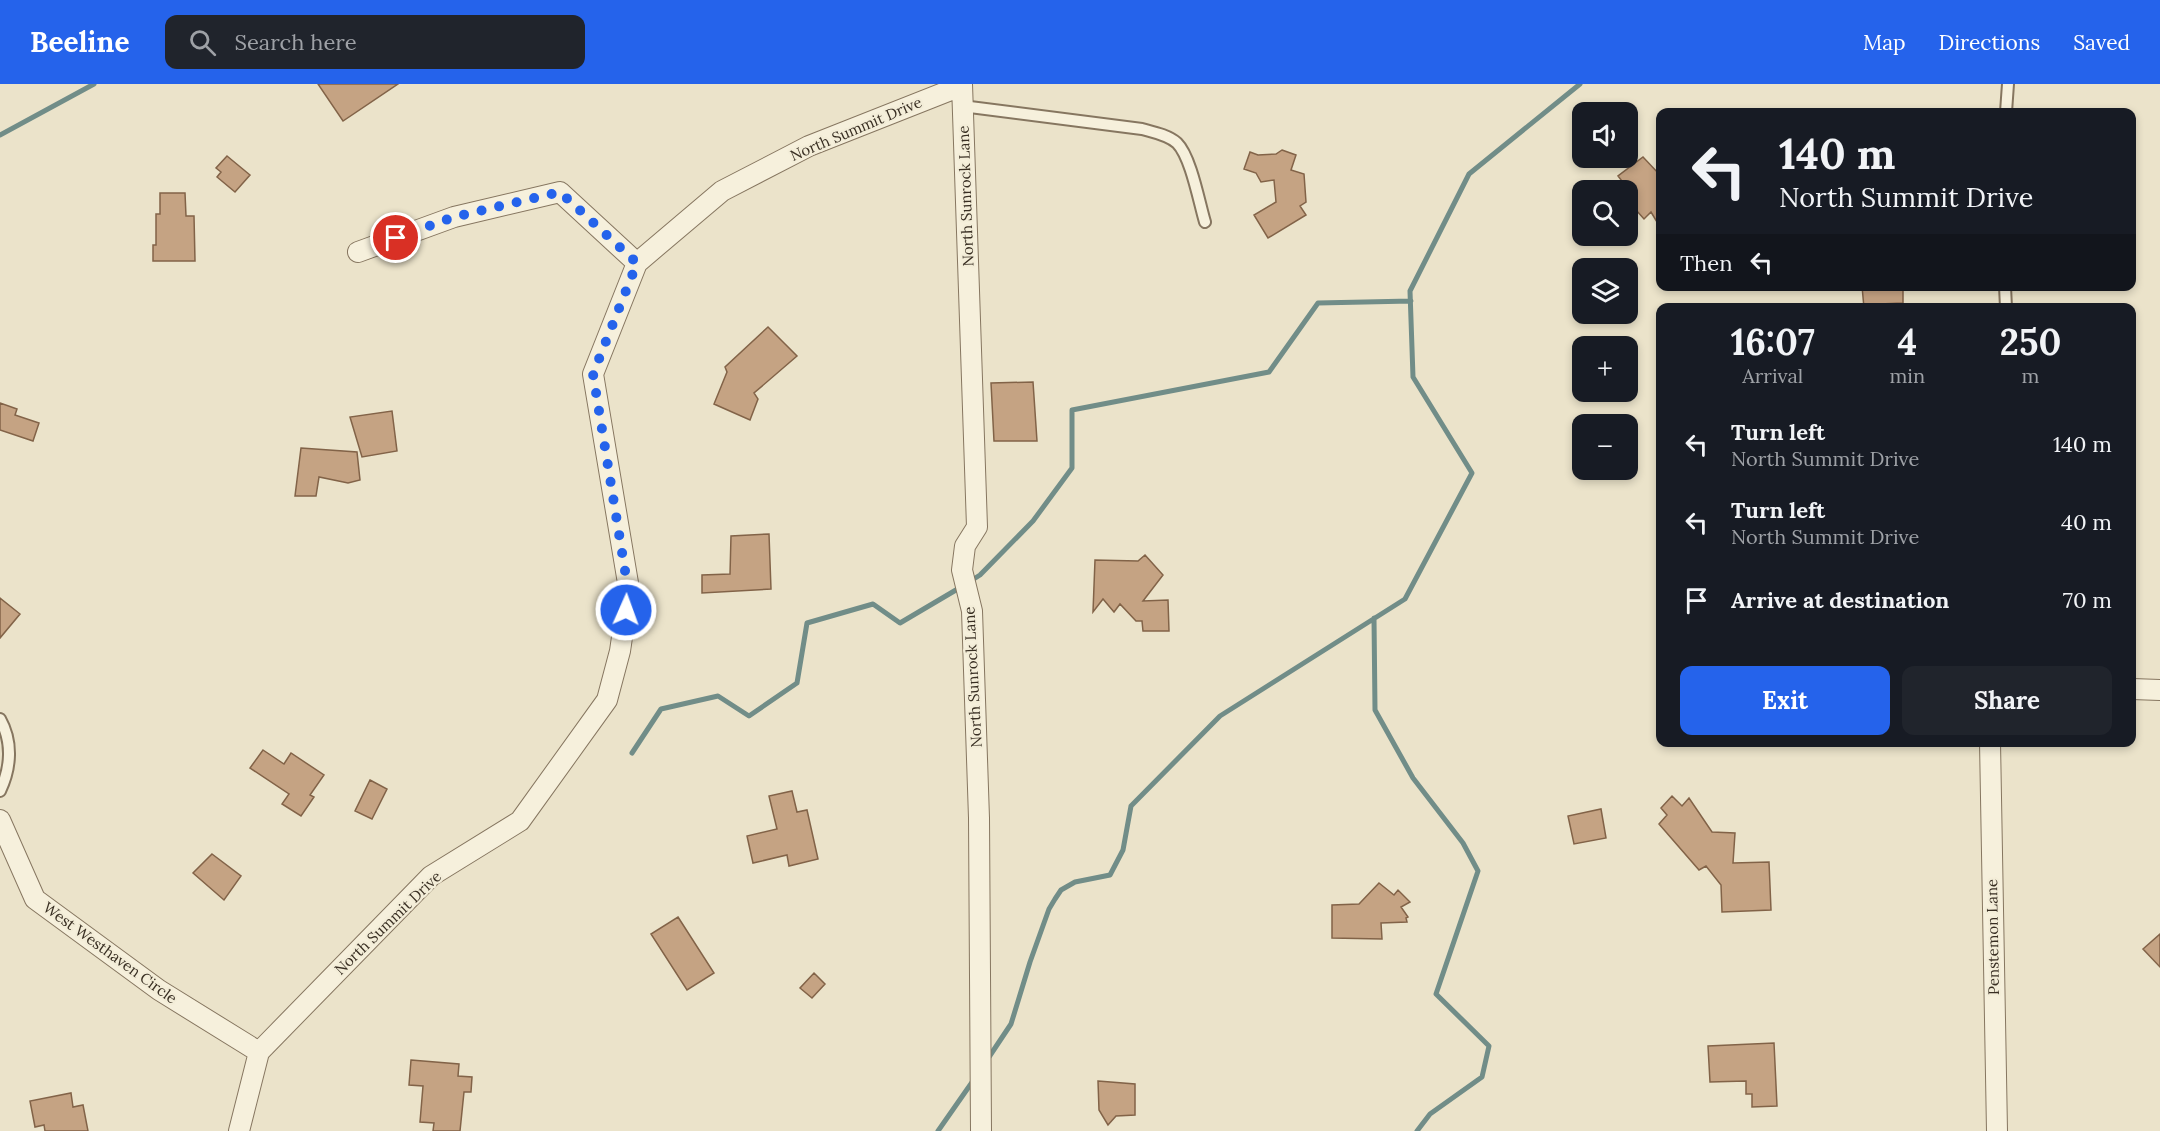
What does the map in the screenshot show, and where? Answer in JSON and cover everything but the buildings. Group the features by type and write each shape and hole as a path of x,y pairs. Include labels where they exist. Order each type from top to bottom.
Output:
{"street":[{"name":"North Summit Drive","path":"259,1052 431,876 520,821 607,700 620,651 628,589 593,374 637,263 722,191 808,146 962,92"},
{"name":"North Sunrock Lane","path":"962,92 977,527 965,546 962,570 972,611 978,795 981,1131"},
{"path":"358,252 454,217 560,192 637,263"},
{"path":"2136,690 2160,690"},
{"name":"Penstemon Lane","path":"1990,747 1997,1131"},
{"name":"West Westhaven Circle","path":"0,820 35,899 159,990 259,1052"},
{"path":"239,1131 259,1052"}],"lane":[{"path":"2006,108 2008,84"},
{"path":"962,92 1162,135 1176,143 1187,160 1205,222"},
{"path":"0,719 9,743 9,759 6,778 0,791"}],"waterway":[{"path":"0,135 94,84"},
{"path":"987,1060 1011,1024 1049,909 1061,890 1075,882 1110,875 1123,850 1131,806 1220,716 1405,599 1472,473 1413,377 1410,291 1469,174 1580,84"},
{"path":"969,582 980,575 1033,521 1072,468 1072,410 1269,372 1318,303 1411,301"},
{"path":"632,753 661,709 718,696 749,716 797,683 807,623 873,604 900,623 961,587"},
{"path":"1374,618 1375,710 1413,778 1463,843 1478,871 1436,994 1489,1046 1482,1077 1430,1114 1417,1131"},
{"path":"938,1131 975,1078"}],"route":[{"path":"396,238 454,217 560,192 637,263 593,374 628,589 626,610"}]}
